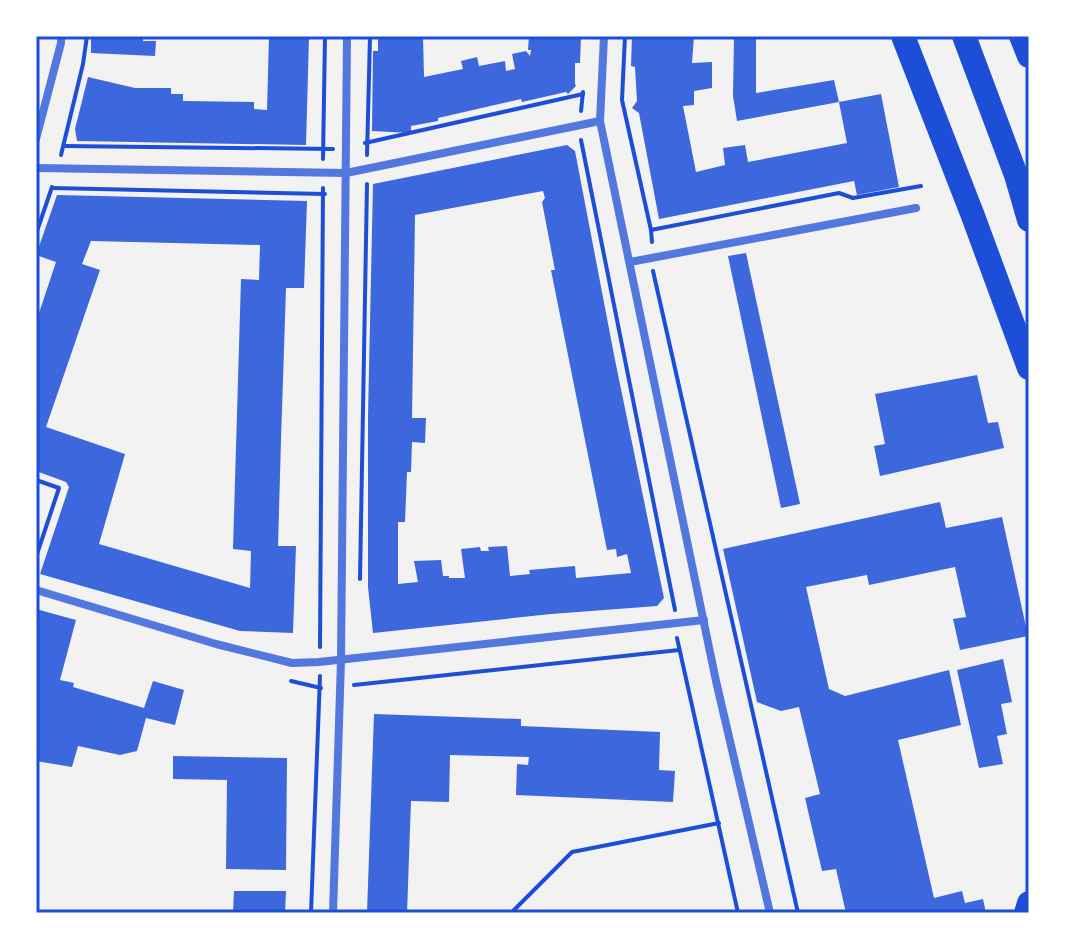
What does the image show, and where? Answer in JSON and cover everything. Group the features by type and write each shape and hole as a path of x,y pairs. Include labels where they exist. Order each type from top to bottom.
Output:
{"highway":[{"path":"903,36 1029,368"},
{"path":"964,36 1016,175 1029,220"},
{"path":"1021,36 1029,56"},
{"path":"1026,913 1029,903"}],"street":[{"path":"36,139 61,36"},
{"path":"333,913 341,660 347,36"},
{"path":"604,36 600,121 716,681 770,913"},
{"path":"36,168 346,173 600,121"},
{"path":"630,262 916,208"},
{"path":"36,590 216,644 292,663 704,620"}],"path":[{"path":"36,234 64,146 87,36"},
{"path":"311,913 320,680 325,36"},
{"path":"625,36 622,100 651,230 653,274 798,913"},
{"path":"584,80 578,126 675,610 674,624 738,913"},
{"path":"64,146 324,150 583,94"},
{"path":"651,230 839,193 853,198 921,186"},
{"path":"36,480 59,488 36,557"},
{"path":"511,913 572,852 719,823"}],"building":[{"path":"143,36 143,41 156,41 155,56 91,53 91,37"},
{"path":"269,36 309,36 306,145 77,141 75,129 88,77 135,88 171,88 171,94 183,94 183,101 254,102 254,109 267,110"},
{"path":"378,36 423,36 424,77 463,69 461,61 477,57 479,66 505,61 506,71 515,69 512,54 526,51 530,56 529,36 581,36 580,63 575,63 576,86 568,94 522,102 521,99 438,118 438,121 411,126 411,133 372,131 373,51 378,51"},
{"path":"632,36 694,36 692,63 712,62 712,88 694,91 694,105 683,106 696,172 725,165 723,148 745,145 748,162 847,143 839,102 881,94 899,187 857,195 854,181 659,219 639,113 632,108 637,101 635,67 631,66"},
{"path":"734,36 756,36 756,93 834,80 839,102 737,121 733,96"},
{"path":"567,145 575,151 664,598 657,606 373,633 368,587 368,416 373,184","holes":["543,191 545,198 542,202 555,270 551,270 607,550 616,549 617,557 627,554 631,573 576,578 575,566 529,570 530,574 510,576 507,546 488,547 489,551 481,551 480,547 461,549 465,578 443,576 441,560 414,561 418,582 398,584 398,522 405,522 412,442 425,443 426,418 412,418 415,215"]},
{"path":"57,195 307,201 304,288 286,288 281,440 278,546 296,546 293,633 240,631 40,574 69,487 66,482 36,471 36,322 56,262 36,255","holes":["91,241 260,245 259,280 241,279 233,549 251,551 250,588 99,544 125,454 46,427 100,270 82,264"]},
{"path":"746,253 800,504 781,508 728,256"},
{"path":"977,375 988,423 998,422 1004,448 880,476 874,446 885,444 875,394"},
{"path":"940,502 946,528 1002,517 1028,636 960,650 953,619 966,617 955,567 869,585 867,575 806,587 829,689 845,696 949,670 961,725 898,740 934,898 962,891 965,903 983,899 986,913 846,913 836,869 822,871 805,798 820,794 799,707 781,711 757,702 723,549"},
{"path":"36,609 76,620 60,680 74,683 73,687 144,708 153,681 184,690 175,725 146,718 137,751 120,755 78,746 72,767 36,761"},
{"path":"1003,659 1012,702 1001,704 1007,734 997,736 1003,764 979,768 957,670"},
{"path":"374,714 521,719 521,726 660,732 659,770 675,771 673,802 516,795 517,764 528,765 529,757 450,755 449,802 411,801 407,913 367,913"},
{"path":"173,756 287,758 286,870 226,869 227,780 173,779"},
{"path":"234,891 286,891 285,913 233,913"}]}
